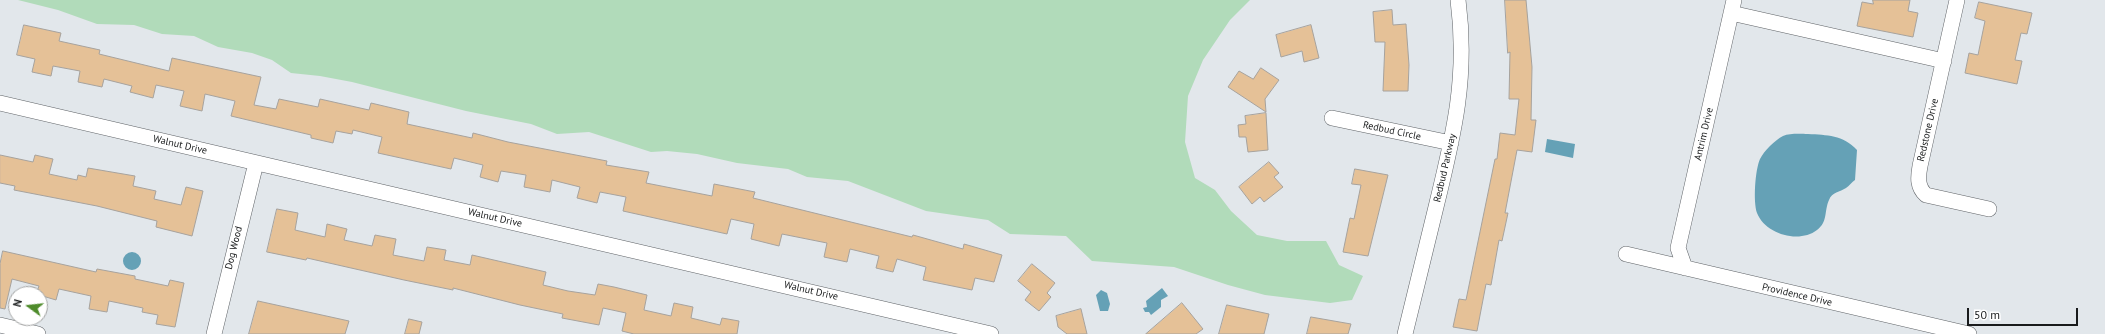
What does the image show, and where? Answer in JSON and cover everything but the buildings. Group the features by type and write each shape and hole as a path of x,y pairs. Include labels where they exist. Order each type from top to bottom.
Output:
{"street":[{"name":"Redbud Parkway","path":"1405,334 1452,143 1460,92 1462,62 1462,33 1458,0"},
{"name":"Redstone Drive","path":"1957,0 1920,166 1918,183 1921,190 1926,195 1989,209"},
{"path":"1733,7 1944,61"},
{"name":"Antrim Drive","path":"1686,268 1678,248 1733,7"},
{"name":"Walnut Drive","path":"0,103 991,334"},
{"name":"Redbud Circle","path":"1332,118 1452,143"},
{"name":"Dog Wood","path":"214,334 256,163"},
{"name":"Providence Drive","path":"1626,254 1969,334"},
{"path":"0,325 38,334"}],"green space":[{"path":"18,0 1250,0 1230,20 1203,60 1188,96 1185,142 1195,178 1215,190 1231,211 1257,235 1287,241 1326,241 1339,265 1363,276 1352,300 1330,303 1265,295 1228,285 1174,267 1092,261 1066,236 1010,234 988,220 926,211 848,181 807,177 788,169 737,163 697,154 667,151 651,152 589,132 557,134 531,124 466,111 352,82 320,76 291,73 272,60 252,53 218,47 194,36 162,34 134,25 97,24 58,10"}],"water":[{"path":"1789,134 1808,134 1834,137 1846,141 1852,145 1857,150 1855,180 1846,188 1830,197 1823,223 1817,230 1810,234 1801,236 1783,235 1767,226 1757,213 1755,194 1758,164 1764,153 1773,143 1783,136"},
{"path":"1547,139 1575,144 1573,158 1545,152"},
{"path":"132,252 138,255 141,261 138,267 132,270 126,267 123,261 126,255"},
{"path":"1162,288 1168,296 1161,300 1161,307 1151,315 1149,312 1145,312 1143,308 1147,307 1146,301"},
{"path":"1101,290 1107,293 1110,304 1108,311 1100,311 1096,295"}]}
